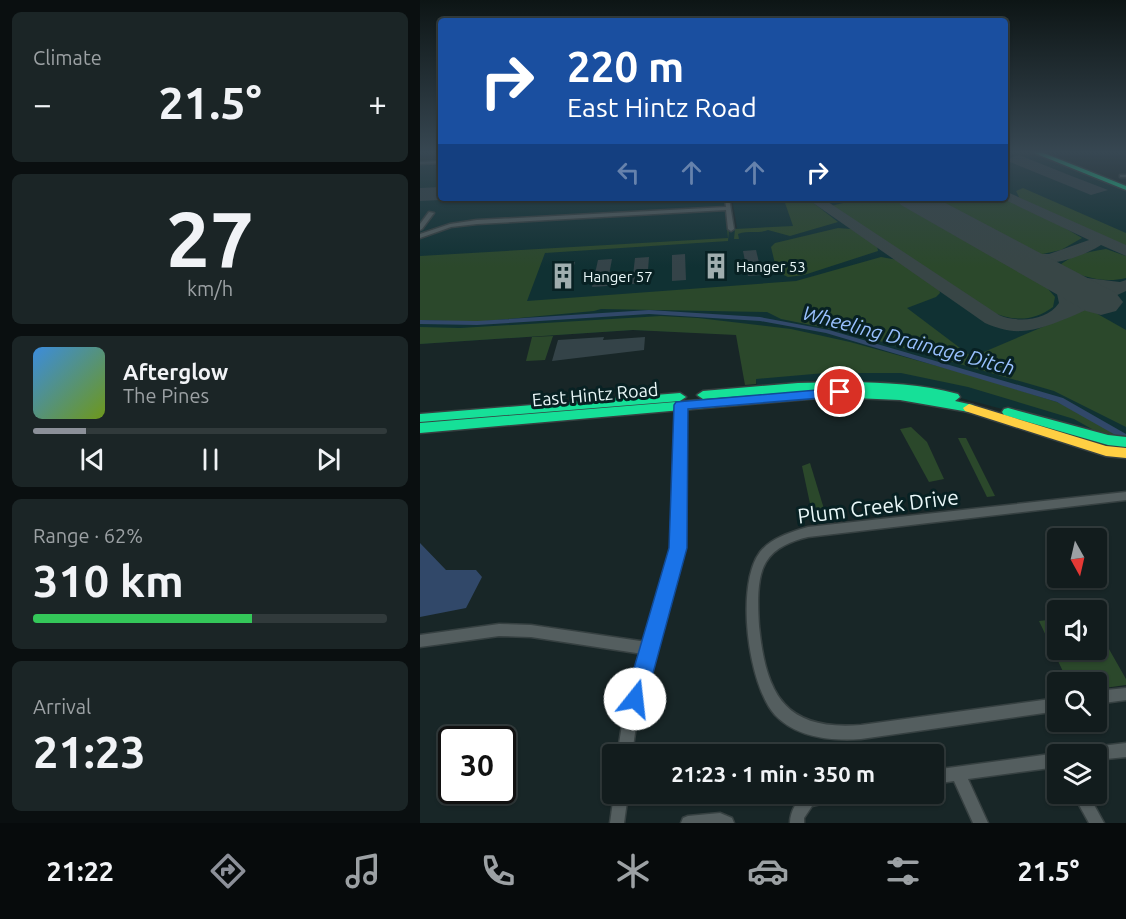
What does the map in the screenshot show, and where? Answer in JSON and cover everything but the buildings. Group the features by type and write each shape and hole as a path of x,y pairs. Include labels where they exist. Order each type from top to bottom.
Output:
{"main road":[{"name":"East Hintz Road","path":"420,418 804,385 892,385 942,394 1107,445 1126,453"},
{"name":"East Hintz Road","path":"420,428 840,392 886,394 957,405 1107,445 1126,442"}],"street":[{"path":"727,201 731,229"},
{"path":"420,236 450,226 477,222 728,208"},
{"path":"420,228 431,213"},
{"path":"626,744 640,680 651,649 678,548 681,405"},
{"name":"Plum Creek Drive","path":"1047,706 861,732 834,734 805,727 778,709 761,676 753,627 753,590 759,564 771,547 788,537 808,532 1126,496"},
{"path":"420,641 499,630 531,632 651,649"},
{"path":"1107,697 1126,694"},
{"path":"1107,752 1126,750"},
{"path":"944,776 1047,762"},
{"path":"958,774 981,823"},
{"path":"617,823 620,804"},
{"path":"797,823 797,816 805,804"},
{"path":"1086,804 1097,823"},
{"path":"688,823 720,820 727,823"}],"shaded area":[{"path":"420,190 438,190 438,201 724,201 727,229 737,228 732,201 1008,201 1008,190 1126,190 1126,437 1074,428 908,384 831,379 757,386 748,335 633,330 420,344"}],"green space":[{"path":"1029,190 1126,233 1126,248 1020,199 1016,191"},
{"path":"1008,199 1048,218 1082,238 1061,250 1038,255 937,201"},
{"path":"784,201 811,201 838,222 790,236 768,230 738,234 739,239 734,239 735,229 793,226"},
{"path":"860,201 899,201 1043,283 1055,297 1053,307 1030,318 1007,317 991,312 831,206 847,202 860,203"},
{"path":"838,228 851,229 877,246 878,251 804,275 788,277 777,272 771,247 775,243"},
{"path":"727,229 729,229 728,241 545,253 527,301 796,281 881,257 898,260 939,289 940,293 936,297 907,308 972,357 1087,308 1126,330 1126,427 1054,391 855,334 781,319 767,312 601,309 475,322 420,320 420,256 728,238"},
{"path":"1106,249 1126,256 1126,278 1108,280 1092,278 1059,266 1075,256"},
{"path":"661,316 791,329 850,342 974,376 1057,402 1088,417 1117,436 1099,433 1074,419 968,387 901,373 825,373 756,379 756,384 745,385 736,335 633,330 420,344 420,327 460,328"},
{"path":"553,336 545,360 526,361 532,337"},
{"path":"911,427 927,442 944,479 929,482 900,429"},
{"path":"958,438 966,438 995,496 987,497"},
{"path":"810,463 824,509 812,513 802,466"},
{"path":"1047,620 1047,638 1039,621"},
{"path":"1107,646 1126,679 1126,685 1107,688 1107,672 1063,672 1058,660 1107,660"}],"water":[{"path":"420,543 446,570 476,570 482,577 466,608 420,617"}],"waterway":[{"name":"Wheeling Drainage Ditch","path":"420,322 477,323 649,312 760,319 827,331 1060,400 1126,438"}],"taxiway":[{"path":"1008,196 1126,251"},
{"path":"817,201 992,319 1002,323 1018,326 1034,324 1126,285"},
{"path":"1020,257 1039,260 1058,257 1095,243 1097,239 1093,236"},
{"path":"1062,312 1068,303 1062,280 1117,286"}],"runway":[{"path":"917,201 1101,302"}],"traffic: fast":[{"path":"703,395 829,386 891,388 954,397"},
{"path":"420,428 831,393 900,396 969,408"},
{"path":"420,418 680,397"},
{"path":"1008,412 1108,440 1126,442"}],"traffic: slow":[{"path":"969,408 1106,451 1126,453"}],"place":[{"name":"Hanger 53","path":"716,266"},
{"name":"Hanger 57","path":"563,276"}],"route":[{"path":"635,699 678,548 681,405 840,392"}]}
